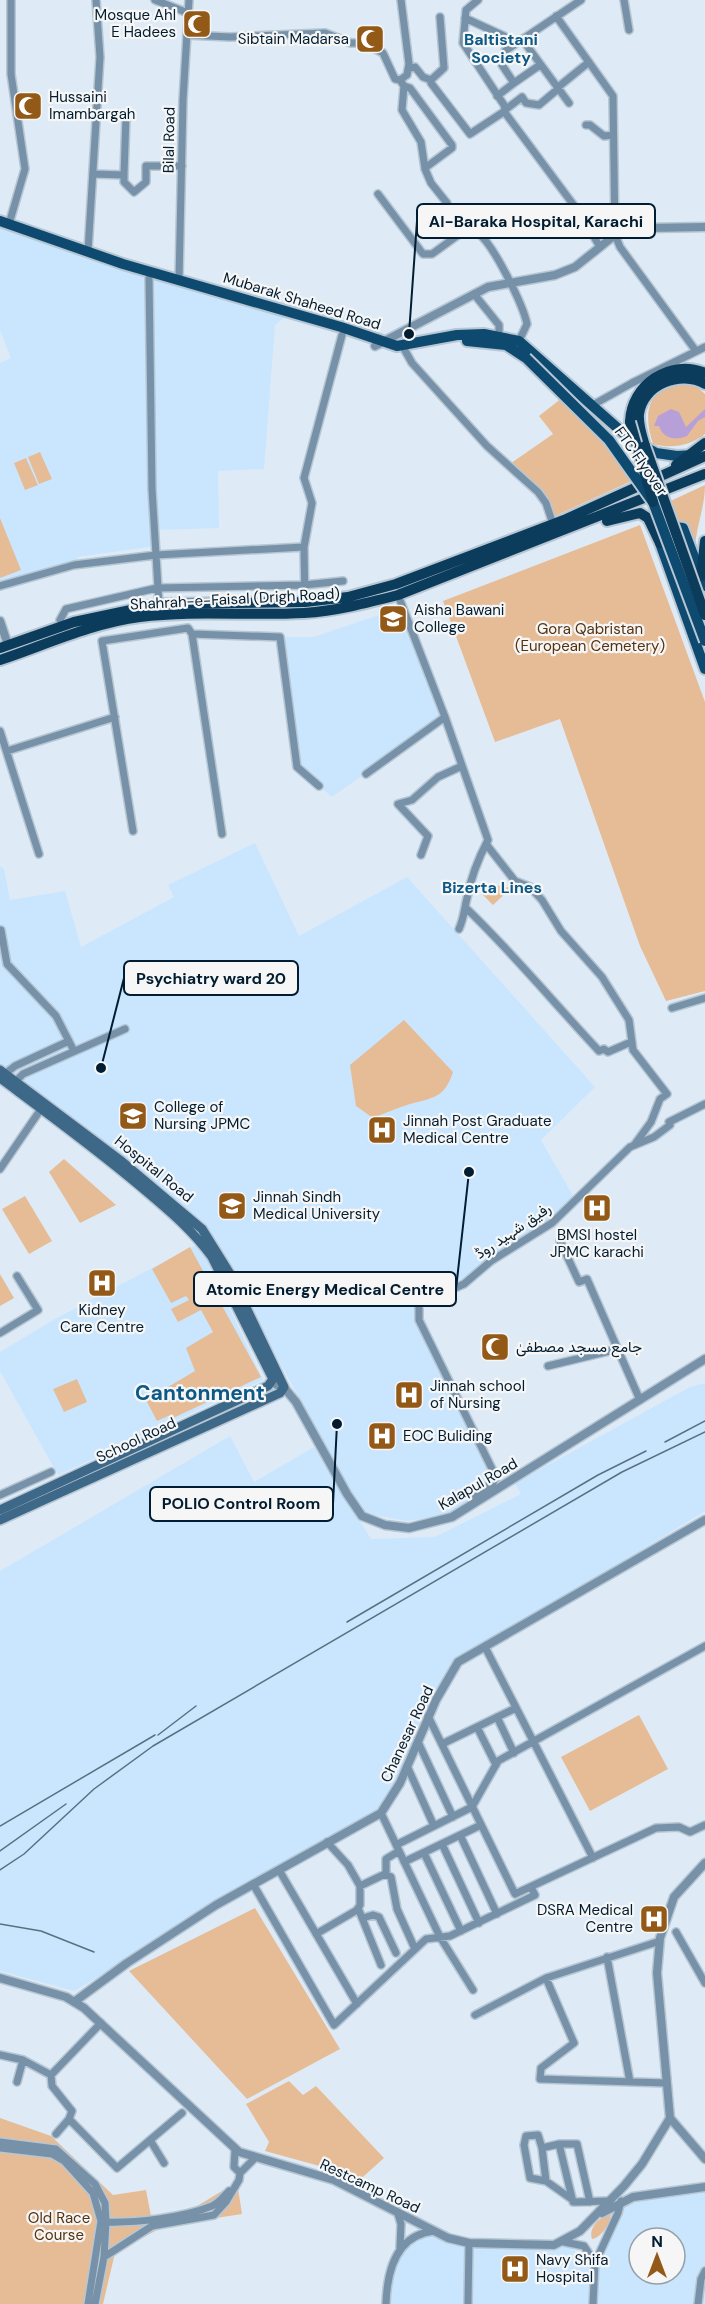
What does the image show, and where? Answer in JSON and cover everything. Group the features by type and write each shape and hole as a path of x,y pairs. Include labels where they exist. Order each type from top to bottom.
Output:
{"highway":[{"path":"653,502 631,432 631,405 641,387 661,375 685,369 705,373"},
{"path":"705,384 682,378 658,386 645,398 639,415 645,446 705,615"},
{"path":"665,475 705,443"},
{"path":"665,475 705,454"},
{"name":"Shahrah-e-Faisal (Drigh Road)","path":"0,660 115,621 138,617 166,614 304,613 351,607 398,596 705,474"},
{"name":"Shahrah-e-Faisal (Drigh Road)","path":"4,646 74,622 159,604 305,602 348,597 396,584 553,524 665,475"},
{"path":"580,525 640,513 648,518 660,543"},
{"path":"703,581 705,541"}],"main road":[{"name":"Mubarak Shaheed Road","path":"3,224 378,344"},
{"name":"Mubarak Shaheed Road","path":"3,224 149,278 342,335 404,350 445,343 477,341 506,345 526,358"},
{"name":"Mubarak Shaheed Road","path":"404,350 457,334 499,336 519,341 610,424 642,446 665,455 705,454"},
{"name":"FTC Flyover","path":"526,358 609,440 653,502 705,641"},
{"path":"703,581 683,528 668,526 660,543 705,669"},
{"name":"Hospital Road","path":"4,1079 132,1179 202,1242 212,1257 272,1376 272,1382"},
{"name":"Hospital Road","path":"4,1079 120,1160 202,1229 230,1274 284,1389"},
{"name":"School Road","path":"0,1520 64,1485 272,1382"},
{"name":"School Road","path":"0,1510 64,1485 284,1389"}],"street":[{"path":"3,224 25,169 11,74 10,0"},
{"path":"88,251 100,57 96,0"},
{"path":"155,0 188,13"},
{"name":"Bilal Road","path":"179,280 189,0"},
{"path":"401,0 408,69 402,83 402,110 421,142 425,168 431,183 447,203 451,231 462,233"},
{"path":"478,0 467,7 463,43 505,110 581,215 600,247"},
{"path":"514,83 502,65 504,52 512,44 581,0"},
{"path":"624,0 629,30"},
{"path":"556,16 613,96 615,235 620,247 696,351"},
{"path":"431,80 444,69 440,17"},
{"path":"465,18 504,36 512,44"},
{"path":"187,35 230,37 325,33 351,43 364,43 383,53 395,79 410,88 452,147 425,168"},
{"path":"522,39 568,103"},
{"path":"408,69 415,68 431,80 470,134 522,97 526,103 539,105 589,62"},
{"path":"497,96 540,65"},
{"path":"97,115 126,116 124,182 134,192 146,182 146,166 182,166"},
{"path":"586,125 590,125 604,136 614,135"},
{"path":"94,174 124,175"},
{"path":"378,194 423,254 432,254 462,233 471,231 479,234 510,283 527,324 519,341"},
{"path":"378,344 488,287 555,275 575,267 615,235 648,228 705,227"},
{"path":"149,278 159,604"},
{"path":"474,294 498,325 499,336"},
{"path":"305,602 304,548 312,503 304,478 342,335"},
{"path":"591,406 705,348"},
{"path":"404,350 487,446 538,492 546,503 553,524"},
{"path":"0,586 74,565 156,555 304,548"},
{"path":"60,620 66,609 157,588 304,585 343,581"},
{"path":"398,596 486,830 486,844 477,861 465,916 459,930"},
{"path":"0,621 4,646"},
{"path":"133,831 102,641 188,628 192,634 222,834"},
{"path":"192,634 280,637 297,766 319,786"},
{"path":"7,751 115,717"},
{"path":"366,774 445,717"},
{"path":"0,731 39,854"},
{"path":"420,855 428,836 398,804 412,800 438,777 462,766"},
{"path":"486,844 515,881 531,887 542,900 561,932 602,977 629,1020 633,1050 667,1095 660,1099 651,1122 634,1144"},
{"path":"466,908 503,943 541,990 599,1051 604,1049 608,1052 631,1042"},
{"path":"0,930 7,964 51,1011 74,1051"},
{"path":"672,1008 705,998"},
{"path":"4,1079 23,1074 125,1029"},
{"path":"4,1079 15,1066 69,1041"},
{"name":"رفیق شہید روڈ","path":"472,1496 493,1483 496,1475 419,1320 419,1304 464,1284 491,1261 552,1223 634,1144 654,1137 670,1125 669,1122 705,1104"},
{"path":"0,1169 41,1109"},
{"path":"560,1241 579,1282 587,1279 640,1400"},
{"path":"0,1333 38,1310 17,1276"},
{"path":"548,1366 618,1349"},
{"name":"Kalapul Road","path":"272,1382 284,1389 305,1416 347,1494 362,1516 385,1525 409,1528 452,1517 705,1359"},
{"path":"1,1494 51,1472"},
{"name":"Chanesar Road","path":"381,1813 407,1766 429,1716 458,1662 705,1520"},
{"path":"386,1874 386,1859 398,1848 472,1807 496,1765 705,1646"},
{"path":"485,1647 593,1858"},
{"path":"442,1744 516,1708"},
{"path":"429,1716 515,1894 656,1828 680,1827 690,1832 705,1825"},
{"path":"497,1718 514,1753"},
{"path":"477,1727 496,1765"},
{"path":"418,1742 453,1817"},
{"path":"407,1766 434,1826"},
{"path":"74,2002 147,1950 253,1884 381,1813 440,1937 473,1990"},
{"path":"405,1862 482,1825"},
{"path":"460,1835 497,1914"},
{"path":"327,1842 348,1865 360,1886 358,1908 381,1965"},
{"path":"442,1844 479,1923"},
{"path":"424,1852 461,1931"},
{"path":"705,1863 674,1897 660,1938 657,1973 670,2118 705,2159"},
{"path":"279,1870 357,2004"},
{"path":"360,1886 386,1874 392,1876 397,1909 415,1949"},
{"path":"253,1884 334,2025 426,1939 450,1936 479,1923 535,1895 531,1887"},
{"path":"316,1934 358,1908"},
{"path":"363,1918 373,1915 379,1917 396,1953"},
{"path":"676,1932 705,1983"},
{"path":"475,2015 546,1978 657,1942"},
{"path":"608,1957 630,2082"},
{"name":"Restcamp Road","path":"0,1978 74,2002 101,2023 235,2150 254,2158 334,2180 434,2231 469,2243 538,2247 564,2242 595,2217 642,2164 670,2118"},
{"path":"546,1978 574,2043 541,2068 540,2079 666,2083"},
{"path":"56,2134 69,2119 72,2111 52,2086 51,2074 101,2023"},
{"path":"0,2055 23,2060 51,2074"},
{"path":"17,2082 23,2060"},
{"path":"69,2119 117,2168 182,2113"},
{"path":"546,2181 538,2135 526,2136 524,2145 530,2178 546,2181 574,2203 609,2201"},
{"path":"150,2140 164,2163"},
{"path":"0,2142 56,2149 95,2184 105,2203 104,2257 95,2304"},
{"path":"542,2148 559,2144 578,2144 590,2202"},
{"path":"559,2144 570,2198"},
{"path":"0,2148 52,2154 64,2161 93,2193 104,2222 88,2304"},
{"path":"235,2150 234,2167 239,2176"},
{"path":"104,2222 139,2221 213,2206 254,2158"},
{"path":"104,2257 152,2226 214,2215 226,2202 239,2176"},
{"path":"595,2217 621,2201 633,2197 705,2187"},
{"path":"592,2304 595,2263 618,2213 621,2201"},
{"path":"386,2304 389,2273 400,2247 401,2224 398,2214"},
{"path":"400,2247 412,2237 434,2231"},
{"path":"564,2242 584,2246 595,2263"},
{"path":"468,2304 469,2243"},
{"path":"698,2304 701,2278 705,2271"}],"shaded area":[{"path":"0,225 288,315 275,325 264,469 218,471 219,528 155,530 155,546 77,557 79,564 0,586 0,363 11,358 0,330"},
{"path":"671,409 679,412 686,427 705,409 705,417 698,421 687,436 670,438 659,426 654,426 658,416"},
{"path":"403,607 445,717 332,797 297,767 280,637 313,637"},
{"path":"255,843 299,936 407,877 595,1087 541,1140 576,1201 532,1236 464,1284 419,1304 419,1320 496,1480 453,1511 433,1518 406,1521 375,1515 358,1508 314,1424 203,1229 0,1070 0,866 4,869 10,900 65,891 81,947 174,897 168,885"},
{"path":"196,1245 207,1260 263,1380 58,1475 0,1371 0,1352 55,1319"},
{"path":"705,1383 705,1511 458,1662 381,1813 74,1991 0,1971 0,1571 230,1436 254,1482 314,1447 371,1539 435,1537 521,1494 515,1483 690,1387"},
{"name":"Navy Shifa Hospital","path":"705,2190 705,2304 386,2304 395,2256 422,2232 469,2243 539,2251 568,2246 595,2265 621,2201"}],"green space":[{"path":"695,385 705,394 705,434 680,445 653,444 648,412 655,396 672,386"},
{"path":"562,398 592,424 636,479 551,518 543,499 507,466 553,434 539,416"},
{"path":"40,452 52,479 39,484 28,457"},
{"path":"26,458 38,485 25,490 14,463"},
{"path":"705,485 695,548 682,523 651,510"},
{"path":"0,518 21,570 0,578"},
{"name":"Gora Qabristan (European Cemetery)","path":"640,525 705,702 705,991 666,1001 640,946 560,719 495,742 443,601"},
{"path":"490,884 511,888 493,905 481,893"},
{"path":"404,1020 453,1072 446,1087 437,1096 373,1118 356,1106 350,1065"},
{"path":"64,1159 116,1205 80,1223 49,1172"},
{"path":"25,1196 52,1241 29,1254 2,1209"},
{"path":"190,1247 261,1377 171,1419 168,1416 157,1421 146,1400 195,1371 186,1348 213,1332 201,1310 178,1322 171,1309 189,1300 186,1296 171,1303 152,1269"},
{"path":"0,1274 14,1298 0,1306"},
{"path":"77,1379 87,1402 64,1412 53,1389"},
{"path":"639,1715 668,1769 590,1811 561,1757"},
{"path":"255,1908 340,2049 247,2099 129,1971"},
{"path":"289,2081 303,2095 316,2086 384,2158 355,2184 338,2174 332,2165 323,2167 265,2151 269,2142 246,2104"},
{"name":"Old Race Course","path":"0,2118 51,2136 113,2195 146,2190 151,2216 192,2209 237,2182 242,2214 164,2226 115,2253 103,2304 0,2304"},
{"path":"611,2214 604,2230 592,2239 593,2227 596,2223"}],"railway":[{"path":"665,1442 705,1421"},
{"path":"0,1870 24,1854 94,1789 153,1746 622,1472 705,1432"},
{"path":"347,1622 598,1475 646,1451"},
{"path":"158,1735 196,1706"},
{"path":"0,1826 155,1735"},
{"path":"0,1851 66,1804"},
{"path":"0,1924 41,1931 94,1952"}],"place":[{"name":"Mosque Ahl E Hadees","path":"197,24"},
{"name":"Sibtain Madarsa","path":"370,39"},
{"name":"Hussaini Imambargah","path":"28,106"},
{"name":"Al-Baraka Hospital, Karachi","path":"409,334"},
{"name":"Aisha Bawani College","path":"393,619"},
{"name":"Psychiatry ward 20","path":"101,1068"},
{"name":"College of Nursing JPMC","path":"133,1116"},
{"name":"Jinnah Post Graduate Medical Centre","path":"382,1130"},
{"name":"Atomic Energy Medical Centre","path":"469,1172"},
{"name":"Jinnah Sindh Medical University","path":"232,1206"},
{"name":"BMSI hostel JPMC karachi","path":"597,1208"},
{"name":"Kidney Care Centre","path":"102,1283"},
{"name":"جامع مسجد مصطفیٰ","path":"495,1347"},
{"name":"Jinnah school of Nursing","path":"409,1395"},
{"name":"POLIO Control Room","path":"337,1424"},
{"name":"EOC Buliding","path":"382,1436"},
{"name":"DSRA Medical Centre","path":"654,1919"},
{"name":"Navy Shifa Hospital","path":"515,2269"}],"district":[{"name":"Baltistani Society","path":"501,48"},
{"name":"Bizerta Lines","path":"492,887"},
{"name":"Cantonment","path":"200,1393"}]}
